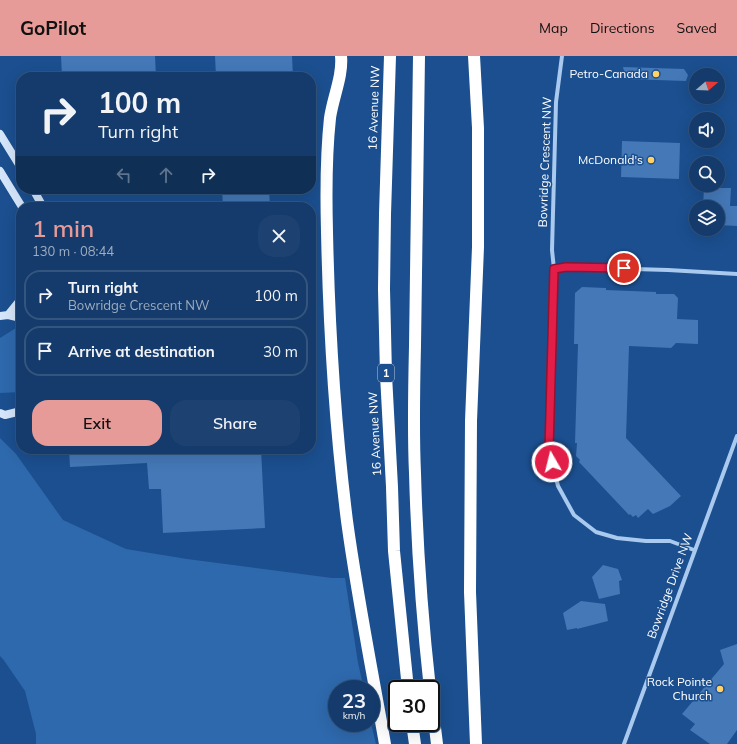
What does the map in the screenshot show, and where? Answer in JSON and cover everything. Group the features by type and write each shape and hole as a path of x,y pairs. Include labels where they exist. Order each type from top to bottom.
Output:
{"highway":[{"path":"341,56 341,69 332,109 329,132 326,176 328,284 337,421 347,520 385,744"},
{"path":"338,78 348,56"},
{"name":"16 Avenue NW","path":"390,56 384,289 386,375 394,551 407,680"},
{"path":"419,56 415,267 415,473 423,613 429,680"},
{"path":"467,56 472,72 476,104"},
{"path":"474,56 478,171 478,247 471,421 470,520 472,657 476,744"},
{"path":"413,732 415,744"},
{"path":"436,732 437,744"}],"street":[{"name":"Bowridge Crescent NW","path":"562,56 556,102 552,250 554,269 549,450 558,486 574,515 596,532 617,538 646,541 670,541 694,550"},
{"path":"0,134 16,160"},
{"path":"0,171 19,202"},
{"path":"554,269 566,267 737,274"},
{"path":"4,316 16,304"},
{"path":"4,316 16,317"},
{"path":"0,413 5,414 16,412"},
{"name":"Bowridge Drive NW","path":"624,744 737,436"}],"shaded area":[{"path":"16,328 16,392 0,393 0,338"},
{"path":"0,438 16,454 63,520 126,549 187,559 332,578 345,578 362,680 328,680 328,732 373,732 376,744 36,744 36,734 25,691 0,656"}],"building":[{"path":"61,56 155,56 156,72 62,72"},
{"path":"215,56 292,56 293,72 216,72"},
{"name":"Petro-Canada","path":"623,67 684,69 688,75 686,81 626,79"},
{"name":"McDonald's","path":"622,141 680,143 679,179 621,177"},
{"path":"725,188 731,188 730,206 737,206 737,226 725,225 725,200 703,200 704,192 725,192"},
{"path":"222,194 269,194 270,202 223,202"},
{"path":"582,287 606,288 606,290 656,292 656,294 674,294 678,298 677,319 698,320 698,344 676,343 671,348 629,346 626,438 681,496 670,506 653,514 648,509 638,518 636,515 633,517 630,514 629,515 579,462 580,460 576,456 577,443 575,443 578,344 574,344 575,293"},
{"path":"69,454 261,454 265,528 163,533 161,489 149,489 147,463 70,467"},
{"path":"603,565 618,569 622,580 619,581 620,594 599,599 592,577"},
{"path":"581,601 605,604 608,621 567,630 563,613"},
{"name":"Rock Pointe Church","path":"737,644 737,730 727,744 710,744 690,730 695,724 682,714 724,664 720,650"}],"place":[{"name":"Petro-Canada","path":"656,74"},
{"name":"McDonald's","path":"651,160"},
{"name":"Rock Pointe Church","path":"720,689"}],"route":[{"path":"552,462 549,450 554,269 566,267 624,268"}]}
